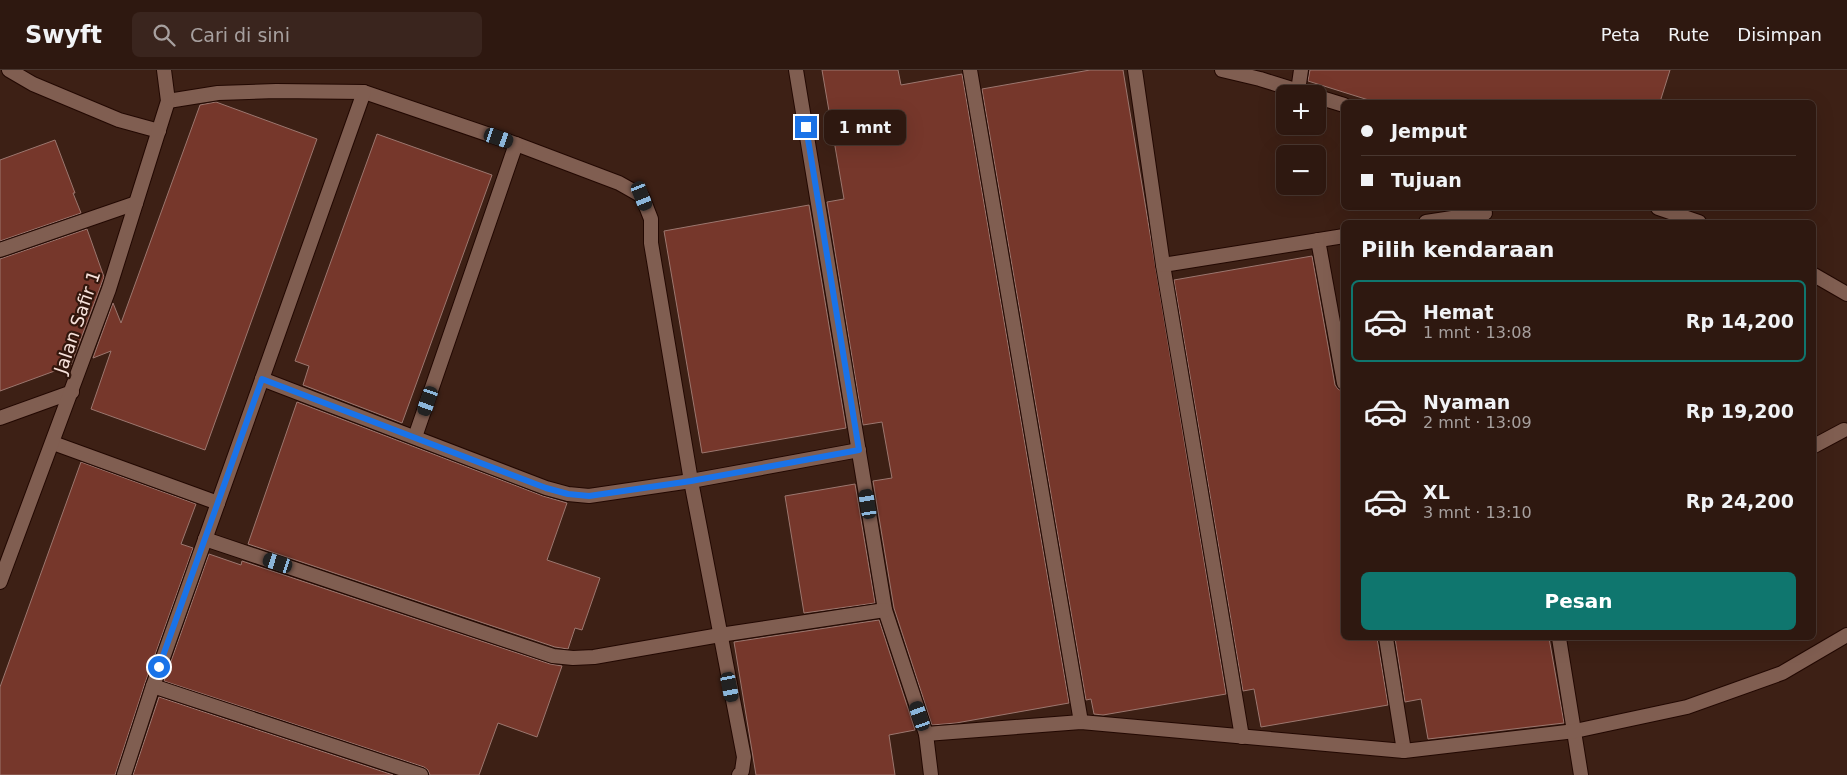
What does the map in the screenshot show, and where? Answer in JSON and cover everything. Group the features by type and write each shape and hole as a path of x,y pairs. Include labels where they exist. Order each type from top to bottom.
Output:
{"street":[{"path":"8,70 33,84 119,120 159,131"},
{"name":"Jalan Safir 1","path":"0,582 109,289 168,101 164,70"},
{"path":"796,70 885,610 926,734 931,775"},
{"path":"970,70 1081,722"},
{"path":"1134,70 1163,265 1242,737"},
{"path":"1222,70 1280,85"},
{"path":"1301,70 1302,85"},
{"path":"168,101 218,93 276,90 326,93 364,92 516,144 619,183 642,196 651,219 651,243 691,481 744,757 742,771 739,775"},
{"path":"124,775 153,686 364,92"},
{"path":"1326,99 1341,103"},
{"path":"416,437 516,144"},
{"path":"0,250 136,203"},
{"path":"1664,210 1693,220"},
{"path":"1441,220 1486,214"},
{"path":"1163,265 1341,236"},
{"path":"1318,240 1341,366"},
{"path":"1816,276 1847,294"},
{"path":"262,379 546,488 568,494 589,496 691,481 859,450"},
{"path":"0,418 72,392"},
{"path":"1816,445 1844,430"},
{"path":"53,443 218,503"},
{"path":"205,539 553,656 573,658 594,657 720,635 885,610"},
{"path":"926,734 1081,722 1404,751 1575,731 1687,707 1782,673 1847,635"},
{"path":"1386,640 1404,751"},
{"path":"1559,640 1581,775"},
{"path":"153,686 421,775"}],"building":[{"path":"822,70 898,70 901,85 962,74 1069,703 956,723 932,725 894,608 873,481 892,478 882,422 863,425 827,202 844,199"},
{"path":"1090,70 1123,70 1226,694 1103,715 1094,714 1091,699 1086,700 982,89"},
{"path":"1310,70 1670,70 1661,100 1369,100 1326,87 1326,85 1308,81"},
{"path":"216,102 317,139 205,450 91,409 111,351 93,358 113,303 121,323 200,105"},
{"path":"377,134 492,175 402,423 303,385 309,366 295,361"},
{"path":"55,140 81,213 0,241 0,160"},
{"path":"809,205 846,428 702,453 664,231"},
{"path":"87,229 104,277 71,365 0,391 0,259"},
{"path":"1312,256 1335,385 1341,390 1341,640 1377,640 1388,705 1261,727 1254,689 1243,691 1174,280"},
{"path":"297,402 543,496 567,503 547,560 600,578 582,630 575,628 568,649 555,647 248,544"},
{"path":"81,462 196,504 181,544 193,548 145,683 115,775 0,775 0,687"},
{"path":"855,484 875,603 804,613 785,496"},
{"path":"209,554 241,565 242,561 550,664 562,666 537,737 498,723 479,775 430,775 424,767 164,681"},
{"path":"879,620 915,730 889,735 895,775 756,775 734,642"},
{"path":"1395,640 1549,640 1564,723 1428,739 1421,699 1405,702"},
{"path":"159,697 393,775 133,775"}],"route":[{"path":"159,667 262,379 546,488 568,494 589,496 691,481 859,450 806,127"}]}
